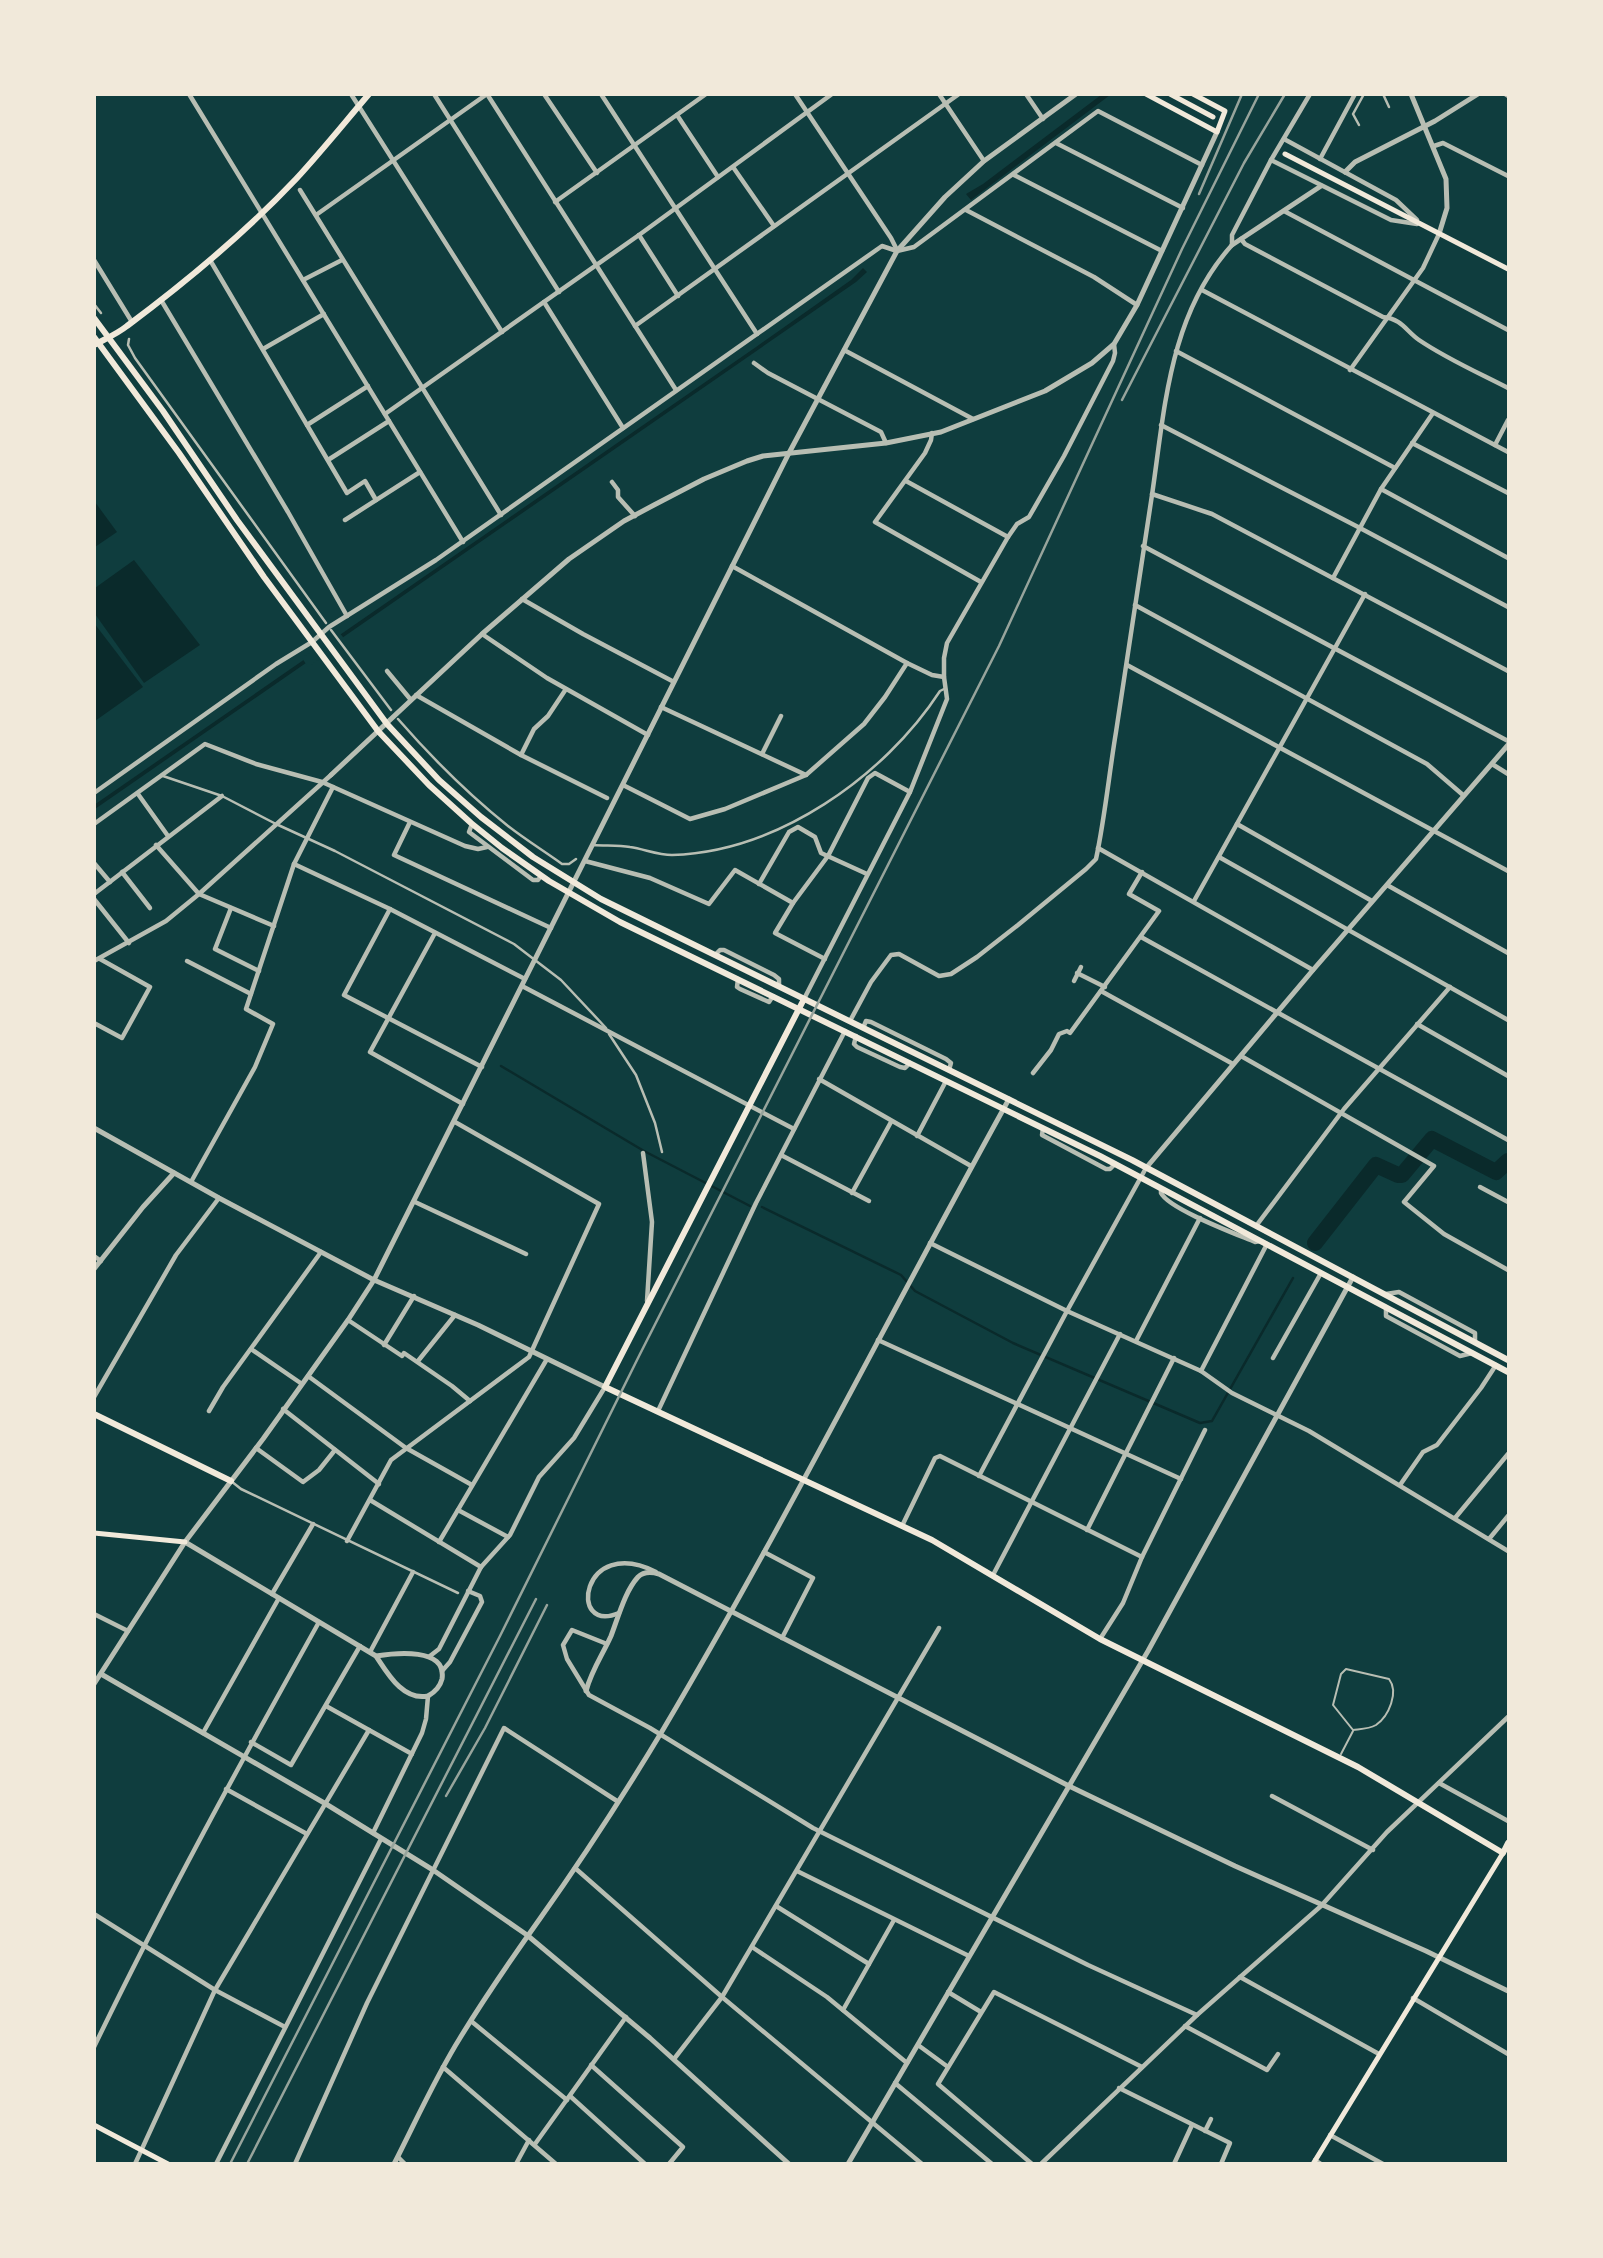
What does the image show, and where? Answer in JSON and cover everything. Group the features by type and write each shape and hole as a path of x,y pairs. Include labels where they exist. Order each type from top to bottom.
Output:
{"main road":[{"path":"369,94 295,179 210,260 132,322 96,342 179,453 264,577 378,732 422,779 472,824 541,876 620,922 1115,1164 1508,1372"},
{"path":"1146,94 1217,132 1225,111 1193,94"},
{"path":"1170,94 1213,117"},
{"path":"1285,154 1508,269"},
{"path":"98,316 109,337 237,520 387,723 439,780 511,841 574,883 610,903 1146,1168 1508,1360"},
{"path":"804,999 605,1387 932,1540 1100,1639 1339,1757 1503,1853"},
{"path":"94,1414 231,1481"},
{"path":"94,1533 185,1542"},
{"path":"1316,2162 1378,2054 1508,1843"},
{"path":"94,2125 168,2164"}],"street":[{"path":"189,94 463,542"},
{"path":"351,94 502,332"},
{"path":"434,94 559,292"},
{"path":"316,215 487,94 676,390"},
{"path":"544,94 597,173"},
{"path":"601,94 757,334"},
{"path":"555,202 706,94"},
{"path":"795,94 897,251"},
{"path":"385,414 596,266 832,94"},
{"path":"939,94 984,161"},
{"path":"635,326 958,94"},
{"path":"1026,94 1043,119"},
{"path":"94,1684 185,1542 308,1376 374,1280 789,453 897,251 945,197 984,161 1076,94"},
{"path":"1232,245 1232,235 1271,160 1310,94"},
{"path":"1320,159 1355,94"},
{"path":"1359,125 1353,114 1364,94"},
{"path":"1383,94 1389,107"},
{"path":"1350,370 1423,268 1439,234 1447,208 1448,189 1443,168 1411,94"},
{"path":"1345,172 1354,162 1425,126 1478,94"},
{"path":"94,793 276,664 463,542 882,246 897,251 914,247 1098,111 1202,166"},
{"path":"677,115 718,177"},
{"path":"97,960 166,921 199,894 522,599 569,559 635,516 747,461 789,453 886,443 942,432 1059,384 1092,363 1114,344 1137,305 1217,132"},
{"path":"1284,139 1396,201 1421,224"},
{"path":"1434,146 1443,142 1508,176"},
{"path":"1056,143 1183,208"},
{"path":"1271,160 1391,220 1421,224"},
{"path":"733,166 774,226"},
{"path":"1014,175 1162,251"},
{"path":"850,1021 871,982 891,955 899,954 939,976 951,974 977,957 1096,859 1161,425 1184,324 1221,257 1232,245 1321,186"},
{"path":"300,190 501,515"},
{"path":"966,210 1094,277 1137,305"},
{"path":"1284,211 1508,330"},
{"path":"639,235 678,296"},
{"path":"1241,239 1245,244 1312,280 1406,326 1418,339 1508,388"},
{"path":"210,260 347,493 365,481 376,500"},
{"path":"303,280 342,260"},
{"path":"96,262 132,322"},
{"path":"1202,290 1508,453"},
{"path":"161,299 347,616"},
{"path":"544,302 623,428"},
{"path":"94,304 98,316"},
{"path":"263,349 324,314"},
{"path":"129,339 128,345 135,358 326,623"},
{"path":"804,999 910,792 947,699 944,659 947,643 1008,537 1017,524 1029,517 1064,456 1113,361 1114,344"},
{"path":"844,350 974,419"},
{"path":"1176,351 1395,468"},
{"path":"754,363 817,400 881,432 886,443"},
{"path":"307,425 368,386"},
{"path":"1333,578 1381,489 1433,413"},
{"path":"1495,445 1508,420"},
{"path":"328,460 390,421"},
{"path":"1161,425 1508,607"},
{"path":"932,433 925,453 875,522 981,582"},
{"path":"1412,443 1508,493"},
{"path":"345,520 420,472"},
{"path":"906,481 1008,537"},
{"path":"611,482 618,490 618,497 635,516"},
{"path":"1381,489 1508,558"},
{"path":"1152,494 1212,514 1508,671"},
{"path":"979,1476 1146,1168 1508,743 1143,546"},
{"path":"732,566 907,663 932,675 944,677"},
{"path":"1194,901 1365,594"},
{"path":"522,599 674,682"},
{"path":"1134,605 1427,764 1463,795"},
{"path":"331,630 391,710"},
{"path":"482,634 566,689 648,735"},
{"path":"623,785 690,819 725,809 806,775 864,724 907,663"},
{"path":"1127,665 1508,871"},
{"path":"387,671 414,697 607,798"},
{"path":"593,845 627,846 669,855 716,850 755,839 801,818 845,790 882,759 920,718 940,691 947,687"},
{"path":"521,755 534,729 548,716 566,689"},
{"path":"661,708 806,775"},
{"path":"762,754 781,716"},
{"path":"398,719 459,784 509,827 562,864 569,864 576,859"},
{"path":"94,824 205,744 256,764 321,782 465,846 478,849 487,847"},
{"path":"1492,764 1508,774"},
{"path":"825,959 775,933 793,903 828,856 868,778 875,773 910,792"},
{"path":"160,776 171,777 222,796 514,944 536,959 561,980 607,1029 636,1075 655,1123 662,1152"},
{"path":"191,1182 255,1067 272,1024 246,1009 294,864 333,787"},
{"path":"138,794 168,836"},
{"path":"129,943 94,896 222,796"},
{"path":"410,822 394,855 551,928"},
{"path":"472,824 469,832 487,847 533,880 538,880 541,876"},
{"path":"1237,824 1373,901"},
{"path":"759,884 789,831 798,827 815,837 821,853 867,874"},
{"path":"156,845 199,894 274,926"},
{"path":"1098,848 1313,970"},
{"path":"1219,857 1508,1020"},
{"path":"585,861 650,878 709,904 735,870 793,903"},
{"path":"94,863 110,882"},
{"path":"294,864 390,909 794,1129"},
{"path":"122,872 150,908"},
{"path":"1033,1073 1051,1050 1059,1034 1067,1031 1070,1033 1158,911 1129,894 1142,872"},
{"path":"1387,885 1508,953"},
{"path":"231,908 215,949 259,971"},
{"path":"390,909 344,995 482,1067"},
{"path":"435,933 370,1052 463,1104"},
{"path":"1141,937 1508,1140"},
{"path":"94,1023 122,1038 150,987 97,960"},
{"path":"187,961 251,994"},
{"path":"1074,981 1081,967"},
{"path":"1077,973 1233,1064"},
{"path":"1256,1226 1378,1068 1450,988"},
{"path":"1417,1024 1508,1076"},
{"path":"658,1411 756,1203 845,1031"},
{"path":"1241,1056 1434,1166 1404,1202 1444,1234 1508,1270"},
{"path":"819,1079 971,1166"},
{"path":"917,1136 946,1081"},
{"path":"405,2164 396,2160 443,2067 660,1735 805,1480 909,1280 1009,1099"},
{"path":"347,1541 391,1460 529,1357 599,1204 455,1122"},
{"path":"852,1193 891,1122"},
{"path":"94,1128 374,1280 533,1351 605,1387 574,1438 539,1478 508,1537 481,1567 439,1649 430,1656"},
{"path":"643,1153 652,1222 647,1306"},
{"path":"781,1155 869,1201"},
{"path":"94,1269 174,1173"},
{"path":"1480,1187 1508,1202"},
{"path":"1161,1189 1165,1200 1255,1242 1264,1242 1201,1371"},
{"path":"94,1397 176,1255 219,1198"},
{"path":"415,1202 526,1254"},
{"path":"1136,1341 1200,1218"},
{"path":"930,1243 1067,1311 1201,1371 1232,1393 1309,1431 1508,1551"},
{"path":"209,1411 223,1387 321,1252"},
{"path":"94,1256 101,1261"},
{"path":"1273,1358 1321,1273"},
{"path":"848,2164 1142,1661 1353,1277"},
{"path":"384,1345 414,1297"},
{"path":"418,1361 455,1315"},
{"path":"348,1320 402,1356 404,1353 418,1361 470,1401"},
{"path":"993,1575 1120,1334"},
{"path":"877,1340 1181,1479"},
{"path":"251,1349 302,1384"},
{"path":"1087,1530 1174,1358"},
{"path":"439,1542 547,1359"},
{"path":"1400,1485 1423,1452 1437,1445 1496,1365"},
{"path":"308,1376 406,1448 472,1485"},
{"path":"283,1409 379,1484"},
{"path":"1100,1639 1123,1603 1142,1557 1205,1430"},
{"path":"256,1448 303,1482 319,1470 335,1450"},
{"path":"1455,1518 1508,1454"},
{"path":"902,1526 935,1458 940,1456 1142,1557"},
{"path":"231,1481 241,1489 458,1593"},
{"path":"370,1500 481,1567"},
{"path":"458,1510 508,1537"},
{"path":"1489,1539 1508,1516"},
{"path":"272,1594 313,1524"},
{"path":"185,1542 373,1654 399,1687 412,1695 428,1696"},
{"path":"764,1552 813,1578 782,1638"},
{"path":"619,1613 607,1616 593,1611 586,1594 595,1577 607,1567 620,1562 643,1566 1069,1786 1321,1906 1439,1957 1508,1992"},
{"path":"629,1563 638,1578"},
{"path":"373,1654 413,1572"},
{"path":"586,1690 591,1672 638,1578 648,1573 659,1574"},
{"path":"442,1671 450,1662 482,1602 480,1597 468,1591"},
{"path":"203,1733 279,1598"},
{"path":"94,1614 128,1631"},
{"path":"94,2047 226,1789 319,1622"},
{"path":"674,2059 722,1997 939,1628"},
{"path":"607,1644 572,1630 563,1645 567,1659 589,1695 820,1832 991,1918 1197,2015"},
{"path":"251,1742 291,1765 360,1646"},
{"path":"384,1669 393,1653"},
{"path":"373,1654 430,1656 438,1662 442,1671 440,1685 428,1696 424,1726 373,1833"},
{"path":"101,1674 326,1804 433,1870 527,1935 626,2017 789,2164"},
{"path":"326,1706 412,1754"},
{"path":"1041,2164 1185,2026 1321,1906 1387,1832 1508,1717"},
{"path":"295,2164 361,2015 504,1727 617,1801"},
{"path":"135,2164 215,1990 369,1730"},
{"path":"1439,1783 1508,1821"},
{"path":"226,1789 307,1834"},
{"path":"1272,1796 1373,1850"},
{"path":"216,2164 382,1839"},
{"path":"574,1867 722,1997 922,2164"},
{"path":"797,1871 969,1956"},
{"path":"776,1906 869,1964"},
{"path":"95,1915 215,1990 285,2027"},
{"path":"843,2010 895,1919"},
{"path":"752,1947 843,2010 906,2063"},
{"path":"1240,1977 1378,2054"},
{"path":"948,1992 981,2012"},
{"path":"1032,2164 938,2084 994,1992 1142,2067"},
{"path":"1413,1998 1508,2054"},
{"path":"535,2144 626,2017"},
{"path":"471,2021 568,2098 645,2164"},
{"path":"1185,2026 1267,2070 1278,2054"},
{"path":"918,2045 948,2067"},
{"path":"591,2065 684,2147 669,2164"},
{"path":"443,2067 556,2164"},
{"path":"895,2083 992,2164"},
{"path":"1119,2088 1230,2143 1221,2164"},
{"path":"1205,2131 1211,2119"},
{"path":"1174,2164 1192,2125"},
{"path":"1330,2135 1383,2164"},
{"path":"516,2164 529,2139"}],"lane":[{"path":"1339,1757 1353,1730 1375,1725 1389,1710 1394,1690 1389,1679 1351,1669 1346,1669 1341,1674 1333,1705 1353,1730"}],"water":[{"path":"1101,95 1110,95 971,200 966,194 983,184"},
{"path":"863,268 867,272 856,282 95,809 94,805 756,347 851,280"},
{"path":"95,502 117,532 94,547"},
{"path":"134,560 200,645 144,683 95,614 95,588"},
{"path":"94,623 143,687 95,721 94,721"}],"pier":[{"path":"339,632 346,641 308,667 302,658"}],"waterway":[{"path":"501,1066 644,1151 750,1206"},
{"path":"1315,1243 1376,1165 1402,1175 1432,1139 1496,1172 1508,1161"},
{"path":"762,1207 901,1275 915,1291 1013,1343 1200,1423 1212,1421 1293,1278"}],"railway":[{"path":"1199,194 1242,94"},
{"path":"230,2164 500,1636 999,646 1182,249 1259,94"},
{"path":"1122,400 1244,163 1285,94"},
{"path":"247,2164 536,1599"},
{"path":"446,1796 485,1728 547,1605"}]}
